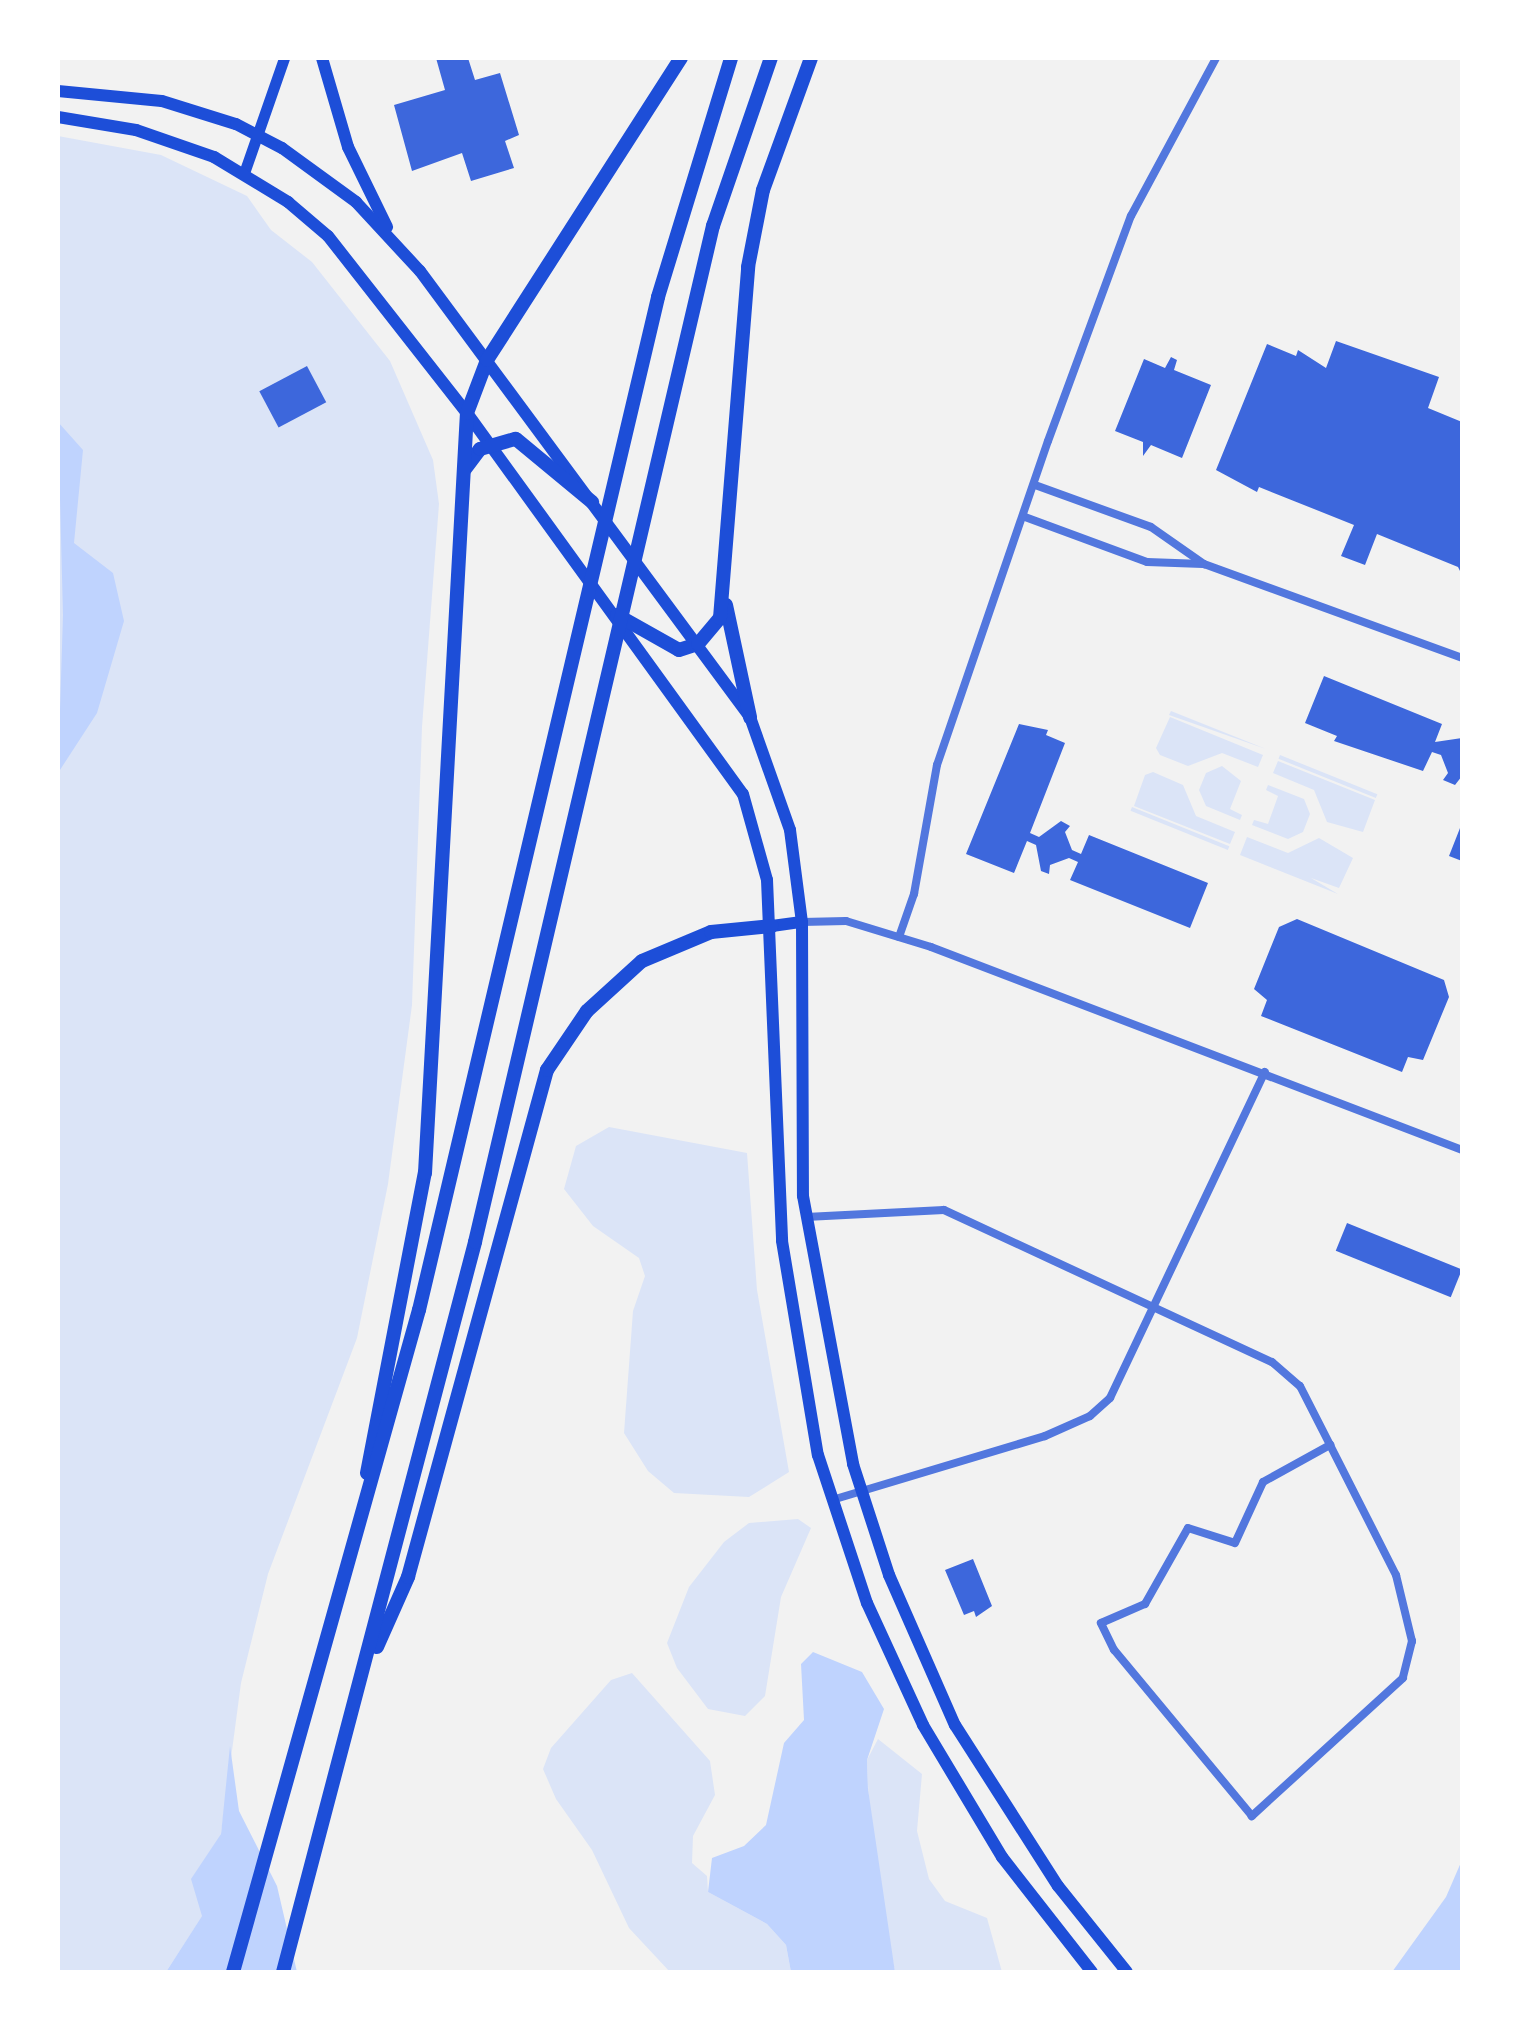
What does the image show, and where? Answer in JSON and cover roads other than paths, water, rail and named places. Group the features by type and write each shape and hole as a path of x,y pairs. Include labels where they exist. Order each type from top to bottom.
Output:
{"highway":[{"path":"362,1519 375,1407 425,1173 467,412 487,360 682,58"},
{"path":"233,1972 419,1310 675,233 732,58"},
{"path":"283,1972 470,1260 713,226 771,58"},
{"path":"617,616 668,649 698,644 720,618 748,267 764,190 811,58"},
{"path":"465,470 489,444 523,442 592,502"},
{"path":"724,592 750,717"},
{"path":"358,1689 408,1577 547,1070 587,1011 642,961 711,932 772,926"}],"main road":[{"path":"244,173 284,58"},
{"path":"322,58 348,147 393,238"},
{"path":"58,91 162,101 258,134 332,183 393,238 750,717 790,830 802,922 806,1217 838,1405 861,1491 909,1625 955,1725 1024,1838 1128,1972"},
{"path":"58,117 157,136 244,173 339,247 467,412 743,794 758,836 772,926 785,1275 809,1416 832,1500 867,1603 936,1751 1020,1882 1092,1972"},
{"path":"772,926 802,922"}],"street":[{"path":"899,936 914,894 937,765 1131,216 1216,58"},
{"path":"1035,485 1151,527 1204,564 1462,658"},
{"path":"1025,517 1146,562 1204,564"},
{"path":"802,922 846,920 899,936 1266,1072 1462,1150"},
{"path":"832,1500 1090,1416 1110,1398 1266,1072"},
{"path":"806,1217 944,1210 1272,1362 1300,1386 1330,1445 1396,1575 1412,1641 1403,1678 1252,1816 1114,1650 1100,1623 1146,1604 1188,1528 1235,1543 1263,1482 1330,1445"}],"water":[{"path":"58,422 83,450 74,543 113,573 124,621 97,713 58,773 63,615"},
{"path":"813,1652 862,1672 884,1709 867,1760 868,1789 895,1972 791,1972 786,1945 767,1924 708,1892 712,1858 744,1846 766,1825 784,1743 804,1720 801,1664"},
{"path":"230,1746 239,1811 277,1886 297,1972 166,1972 202,1916 191,1879 221,1834"},
{"path":"1462,1860 1462,1972 1392,1972 1446,1897"}]}
